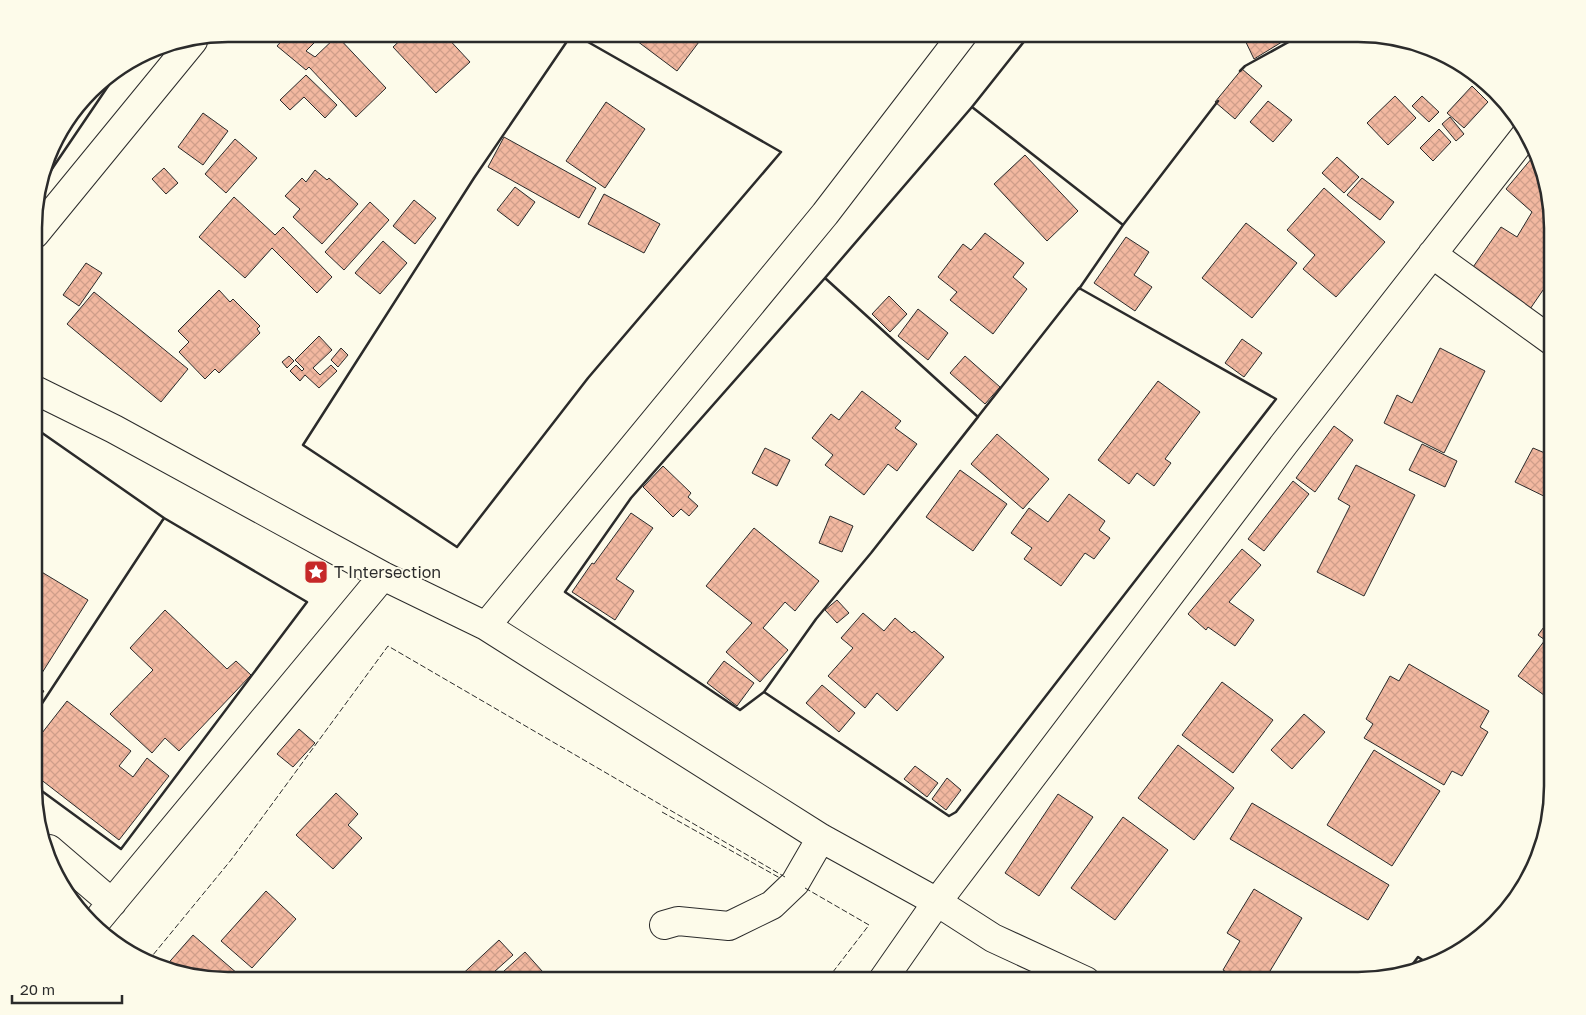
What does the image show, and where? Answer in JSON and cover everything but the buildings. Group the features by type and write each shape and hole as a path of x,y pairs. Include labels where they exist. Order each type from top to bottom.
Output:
{"street":[{"path":"486,626 825,214 956,43"},
{"path":"42,225 188,47"},
{"path":"888,972 938,902 1284,444 1521,140"},
{"path":"1432,254 1544,335"},
{"path":"42,393 114,429 383,576 486,626 821,838 938,902 993,938 1067,972"},
{"path":"98,919 383,576"},
{"path":"664,925 678,921 729,926 772,905 795,883 821,838"},
{"path":"56,855 112,903"}],"fence":[{"path":"152,956 231,860 388,646 785,877"},
{"path":"662,812 780,878"},
{"path":"805,888 869,925 833,972"}],"wall":[{"path":"566,43 474,178 303,445 457,547 588,378 781,152 590,43"},
{"path":"826,279 972,107 1023,43"},
{"path":"1240,71 1245,66 1287,43"},
{"path":"52,168 106,89"},
{"path":"1122,224 1218,101"},
{"path":"972,107 1123,225 1079,289"},
{"path":"825,278 978,417 871,553 816,619 764,692 740,710 565,592 631,498 825,278"},
{"path":"1079,288 1276,399 956,812 949,816 764,692 816,619 871,553 1079,288"},
{"path":"42,433 164,518 163,520"},
{"path":"42,703 164,518 307,602 121,849 42,791"},
{"path":"1413,964 1418,957 1423,960"}],"place":[{"name":"T Intersection","path":"316,572"}]}
